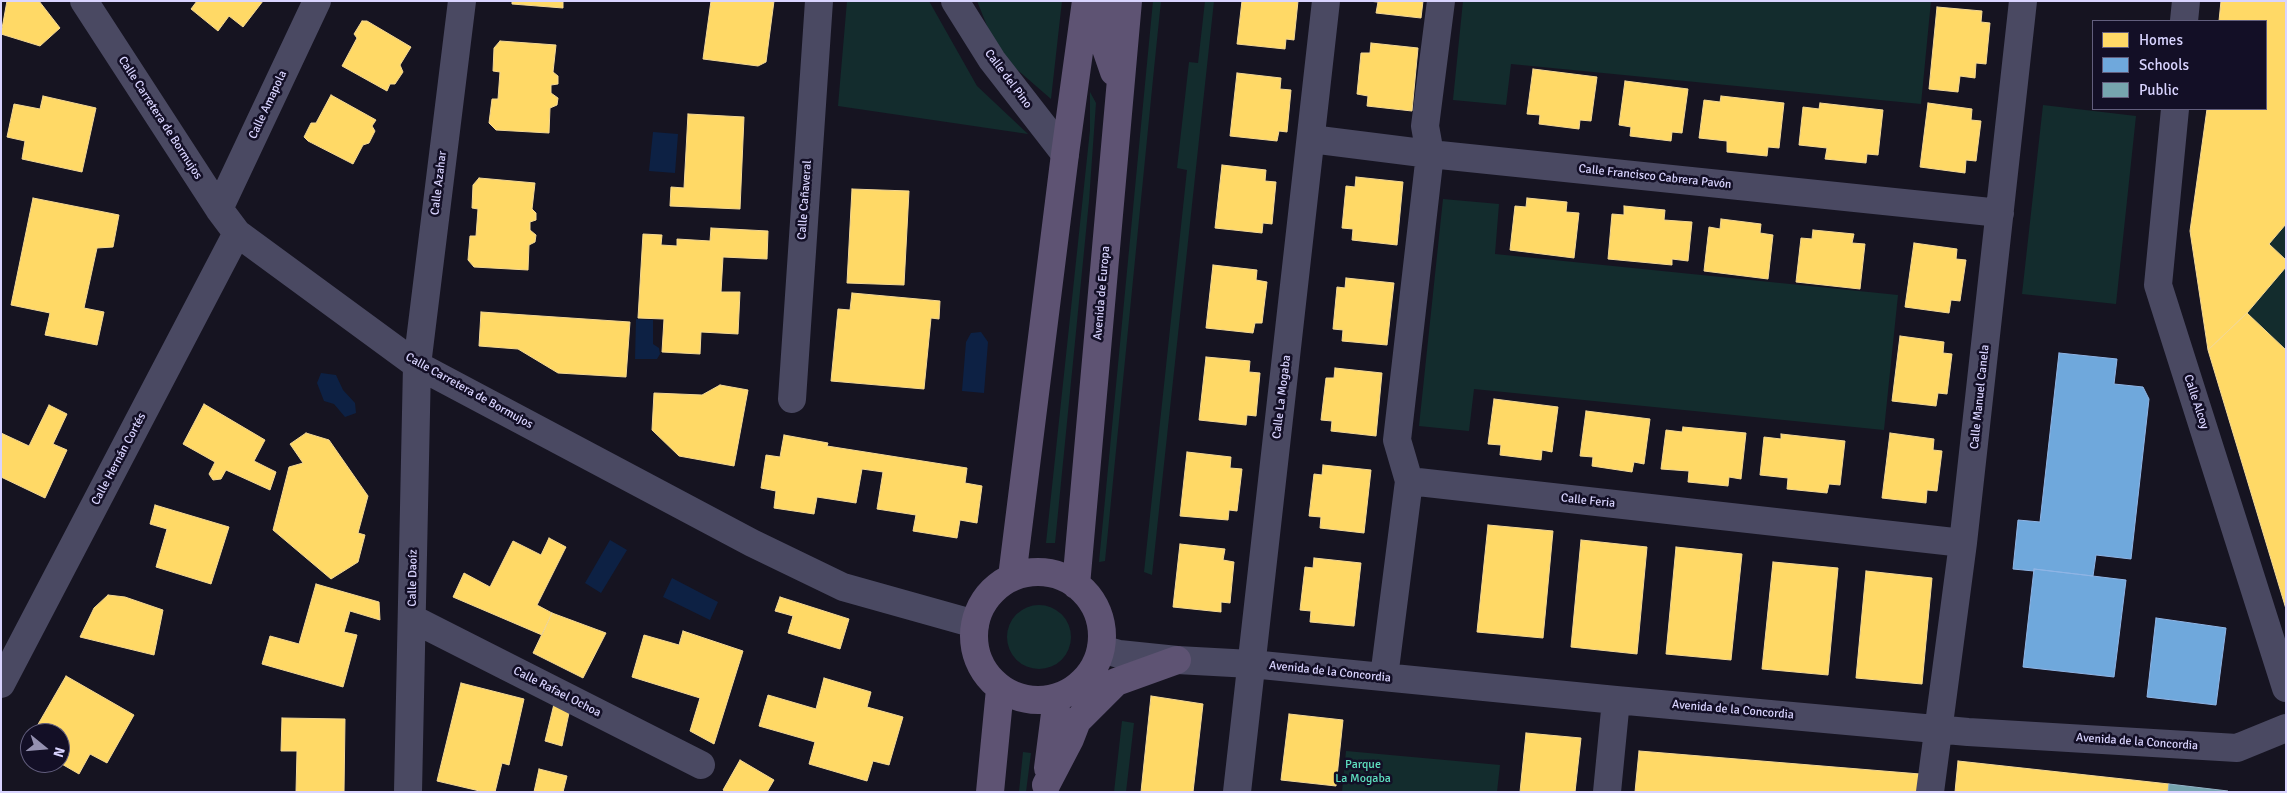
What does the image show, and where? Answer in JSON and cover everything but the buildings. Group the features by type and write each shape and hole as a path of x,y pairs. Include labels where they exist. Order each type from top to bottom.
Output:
{"main road":[{"path":"1012,577 1086,1"},
{"path":"1108,1 1105,46 1120,90"},
{"name":"Avenida de Europa","path":"1076,585 1128,1"},
{"path":"1028,573 1046,573 1062,577 1076,585 1090,598 1098,614 1102,631 1101,650 1096,666 1086,680 1073,691 1057,698 1038,701 1018,698 1000,688 988,676 978,660 974,642 975,624 982,605 995,589 1012,577 1028,573"},
{"path":"1046,788 1077,721 1116,682 1177,660"},
{"path":"990,792 1000,688"},
{"path":"1046,788 1057,698"}],"street":[{"name":"Calle Carretera de Bormujos","path":"84,1 219,209 237,233 417,365 752,543 843,587 975,624"},
{"name":"Calle Amapola","path":"219,209 317,1"},
{"name":"Calle Azahar","path":"417,365 462,1"},
{"name":"Calle Cañaveral","path":"792,399 819,1"},
{"name":"Calle del Pino","path":"955,1 992,60 1065,154"},
{"name":"Calle La Mogaba","path":"1237,792 1326,1"},
{"path":"1384,677 1409,481 1397,440 1430,154 1425,126 1442,1"},
{"name":"Calle Manuel Canela","path":"1930,792 1963,543 2023,1"},
{"path":"2184,20 2186,1"},
{"name":"Calle Alcoy","path":"2175,110 2158,285 2286,688"},
{"name":"Calle Francisco Cabrera Pavón","path":"1311,138 1430,154 2000,213"},
{"name":"Calle Hernán Cortés","path":"1,684 237,233"},
{"name":"Calle Daoíz","path":"408,792 417,365"},
{"name":"Calle Feria","path":"1409,481 1963,543"},
{"name":"Calle Rafael Ochoa","path":"413,619 701,765"},
{"name":"Avenida de la Concordia","path":"1101,650 1177,660 1251,664 1968,732 2238,748 2286,728"},
{"path":"1607,792 1616,700"}],"green space":[{"path":"847,1 929,1 977,86 1028,134 838,106"},
{"path":"977,1 1062,1 1051,99 998,53"},
{"path":"1153,1 1161,1 1105,561 1099,562"},
{"path":"1205,1 1214,1 1152,575 1144,572 1187,170 1177,168 1189,62 1198,63"},
{"path":"1463,1 1931,1 1921,104 1511,64 1506,105 1453,100"},
{"path":"1090,92 1096,103 1089,201 1055,543 1046,543 1090,130"},
{"path":"2043,105 2136,116 2116,304 2022,294"},
{"path":"1443,199 1499,204 1495,254 1898,295 1884,430 1474,389 1469,431 1419,426"},
{"path":"2286,224 2286,260 2269,244"},
{"path":"2286,267 2286,350 2247,313"},
{"path":"1033,605 1045,605 1062,614 1069,625 1071,637 1069,649 1062,660 1045,669 1033,669 1021,664 1012,655 1007,643 1007,631 1012,619 1021,610"},
{"path":"1122,721 1134,723 1126,792 1114,792"},
{"name":"Parque La Mogaba","path":"1346,751 1500,765 1497,792 1342,792"},
{"path":"1023,752 1031,753 1026,792 1019,792"}],"water":[{"path":"653,132 678,134 675,173 649,171"},
{"path":"636,319 653,320 653,344 659,348 660,354 657,359 635,359"},
{"path":"981,332 988,342 984,393 962,391 966,342 971,333"},
{"path":"321,373 336,375 343,390 355,403 356,413 345,417 334,404 324,401 317,383"},
{"path":"610,540 627,550 601,593 585,583"},
{"path":"672,578 718,602 710,620 663,597"}]}
